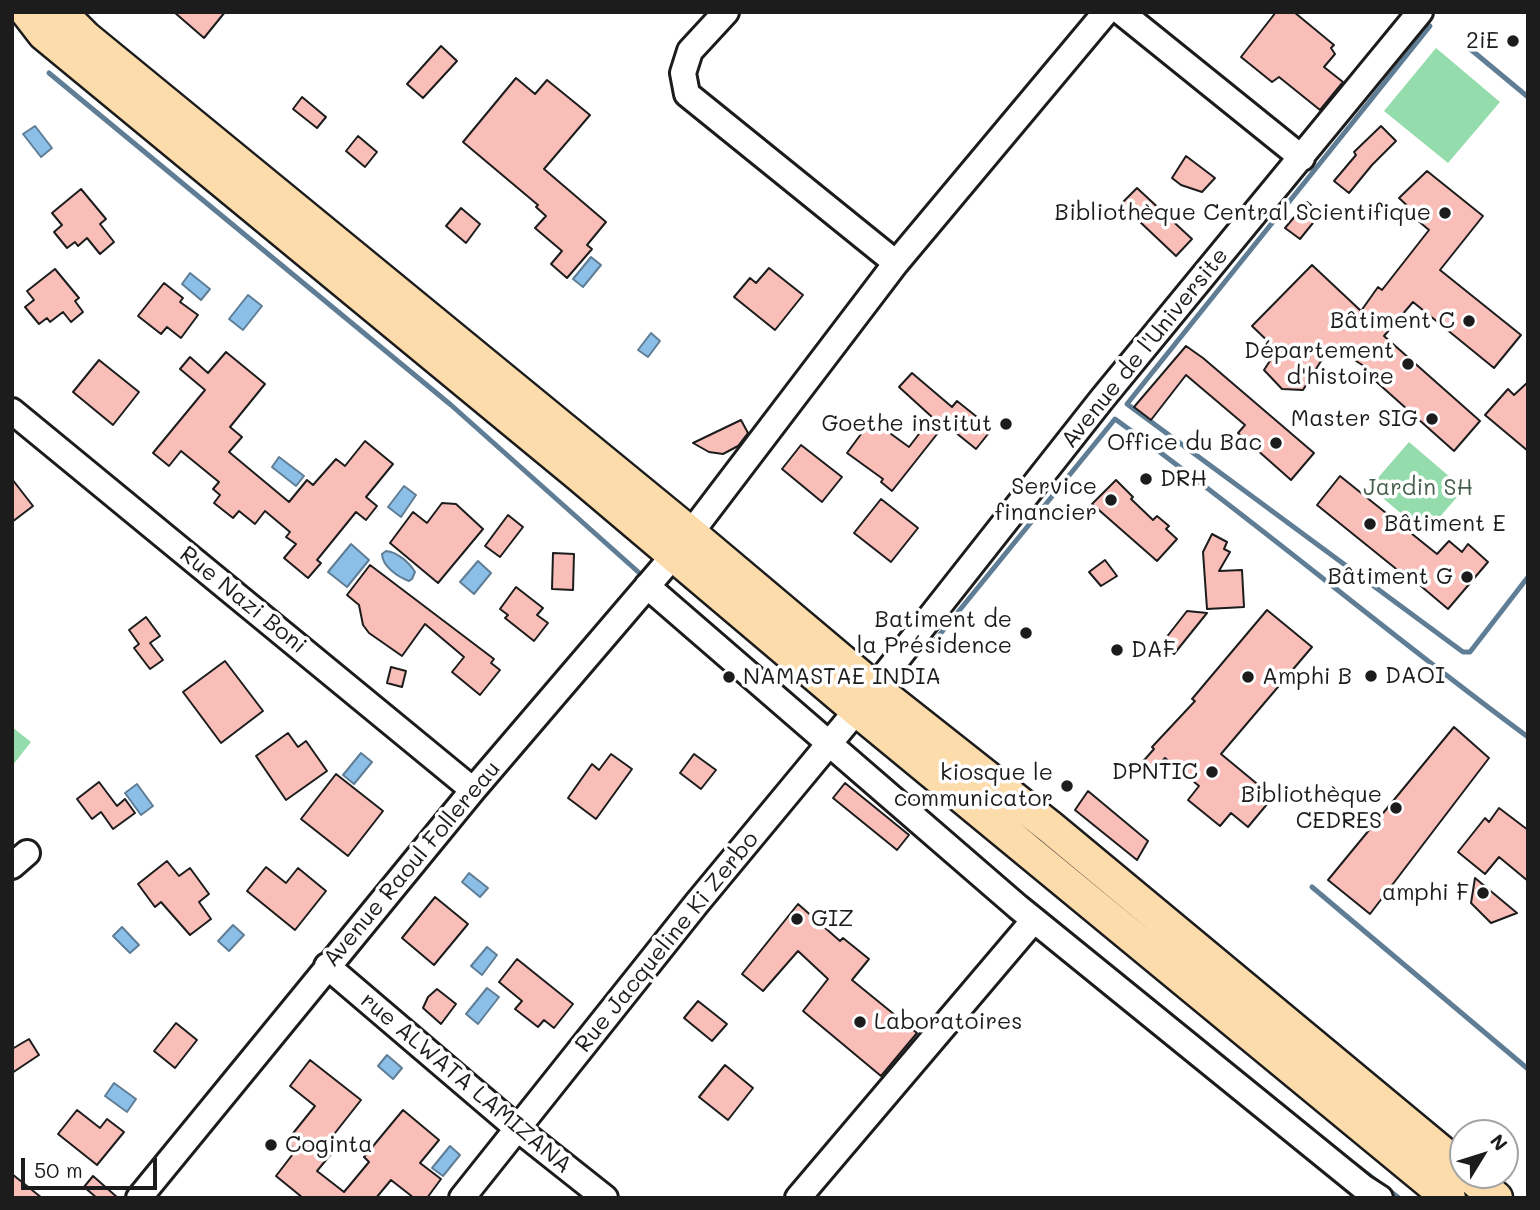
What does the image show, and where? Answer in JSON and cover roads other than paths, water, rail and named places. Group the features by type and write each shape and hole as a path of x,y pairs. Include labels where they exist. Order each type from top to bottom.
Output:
{"main road":[{"path":"27,12 44,34 682,544"},
{"path":"60,12 97,47 1449,1198"},
{"path":"865,699 1050,827 1449,1158"}],"street":[{"path":"726,12 690,51 682,73 687,94 896,262"},
{"name":"Avenue Raoul Follereau","path":"139,1198 473,790 682,544 896,262 1105,12"},
{"path":"1121,12 1302,158"},
{"name":"Avenue de l'Universite","path":"865,699 1102,399 1420,12"},
{"name":"Rue Nazi Boni","path":"12,411 473,790"},
{"path":"647,586 1034,920 1380,1198"},
{"name":"Rue Jacqueline Ki Zerbo","path":"462,1198 697,903 865,699"},
{"path":"798,1198 1034,920"},
{"name":"rue ALWATA LAMIZANA","path":"327,966 518,1129 605,1198"}],"water":[{"path":"35,126 52,148 41,157 23,134"},
{"path":"591,257 601,265 583,287 573,279"},
{"path":"190,273 210,289 201,300 182,284"},
{"path":"248,295 262,306 243,330 229,319"},
{"path":"651,333 660,341 648,357 638,350"},
{"path":"279,457 304,476 296,486 272,467"},
{"path":"404,486 416,495 401,517 388,507"},
{"path":"351,544 369,560 347,587 328,572"},
{"path":"386,551 398,555 409,565 415,572 412,579 405,579 388,567 382,554"},
{"path":"478,561 491,573 474,594 460,582"},
{"path":"361,753 372,762 354,784 343,775"},
{"path":"137,784 153,806 141,815 125,793"},
{"path":"469,873 488,888 480,897 462,882"},
{"path":"233,925 244,935 229,951 218,941"},
{"path":"122,927 139,945 130,953 113,936"},
{"path":"487,947 497,955 482,975 471,966"},
{"path":"487,988 499,997 478,1024 466,1014"},
{"path":"387,1055 402,1068 393,1079 378,1066"},
{"path":"114,1083 136,1099 127,1112 105,1096"},
{"path":"450,1146 460,1155 443,1176 432,1168"}],"waterway":[{"path":"1430,26 1127,404 1463,652 1470,652 1528,577"},
{"path":"1469,48 1528,97"},
{"path":"49,73 451,405 645,578"},
{"path":"932,644 1115,419 1528,737"},
{"path":"1312,887 1528,1069"},
{"path":"1353,1163 1399,1198"}],"place":[{"name":"2iE","path":"1513,41"},
{"name":"Bibliothèque Central Scientifique","path":"1445,213"},
{"name":"Bâtiment C","path":"1469,321"},
{"name":"Département d'histoire","path":"1408,364"},
{"name":"Master SIG","path":"1432,419"},
{"name":"Goethe institut","path":"1006,424"},
{"name":"Office du Bac","path":"1276,443"},
{"name":"DRH","path":"1146,479"},
{"name":"Service financier","path":"1111,500"},
{"name":"Bâtiment E","path":"1370,524"},
{"name":"Bâtiment G","path":"1467,577"},
{"name":"Batiment de la Présidence","path":"1026,633"},
{"name":"DAF","path":"1117,650"},
{"name":"DAOI","path":"1371,676"},
{"name":"NAMASTAE INDIA","path":"729,677"},
{"name":"Amphi B","path":"1248,677"},
{"name":"DPNTIC","path":"1212,772"},
{"name":"kiosque le communicator","path":"1067,786"},
{"name":"Bibliothèque CEDRES","path":"1396,808"},
{"name":"amphi F","path":"1483,893"},
{"name":"GIZ","path":"797,919"},
{"name":"Laboratoires","path":"860,1022"},
{"name":"Coginta","path":"271,1145"}],"park label":[{"name":"Jardin SH","path":"1418,488"}]}
